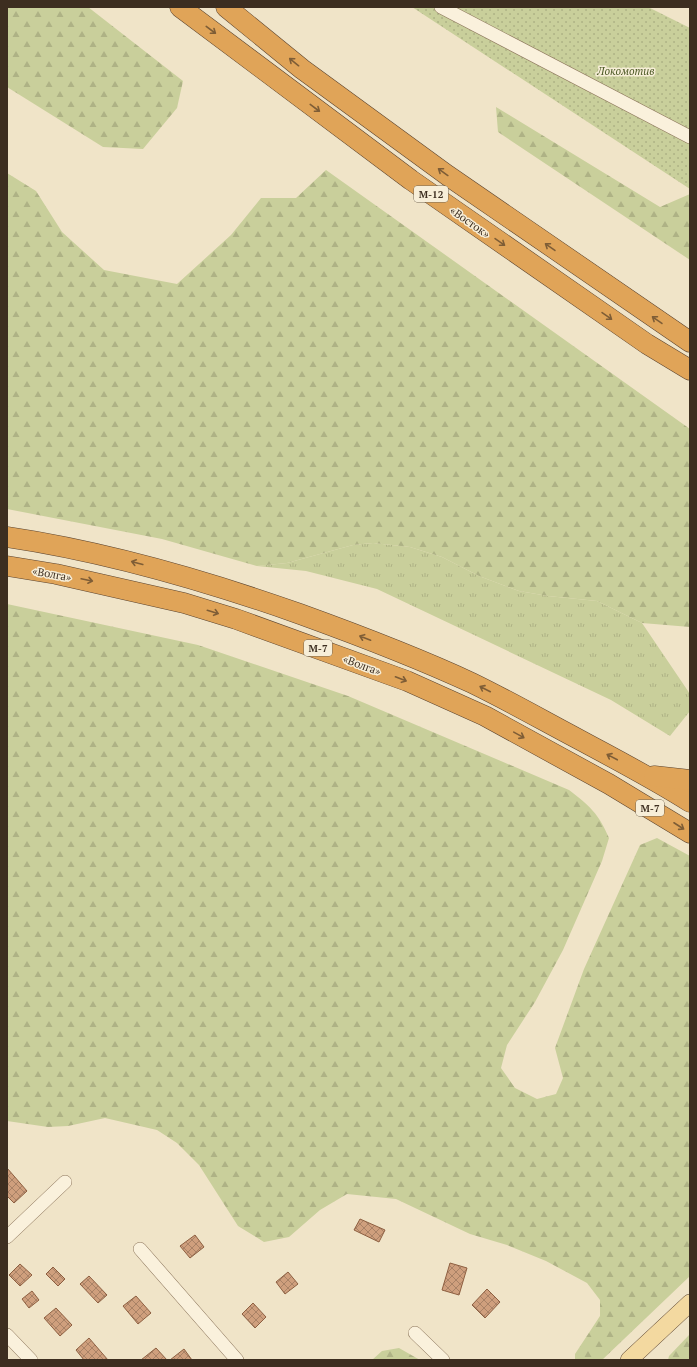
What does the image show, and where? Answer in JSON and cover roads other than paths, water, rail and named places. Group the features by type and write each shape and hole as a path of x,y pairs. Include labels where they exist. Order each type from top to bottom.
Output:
{"highway":[{"name":"«Восток»","path":"180,7 411,180 647,344 690,370"},
{"name":"М-12","path":"226,7 302,69 441,171 690,342"},
{"name":"М-7","path":"7,537 108,556 174,573 247,595 413,656 472,683 646,775 690,802"},
{"name":"«Волга»","path":"7,566 71,577 184,603 236,619 407,681 486,716 609,784 690,833"},
{"path":"646,775 690,780"}],"main road":[{"path":"629,1360 690,1303"}],"street":[{"path":"441,7 690,137"},
{"path":"7,1237 65,1182"},
{"path":"140,1249 237,1360"},
{"path":"415,1333 443,1360"},
{"path":"7,1335 31,1360"}],"park label":[{"name":"Локомотив","path":"626,71"}]}
